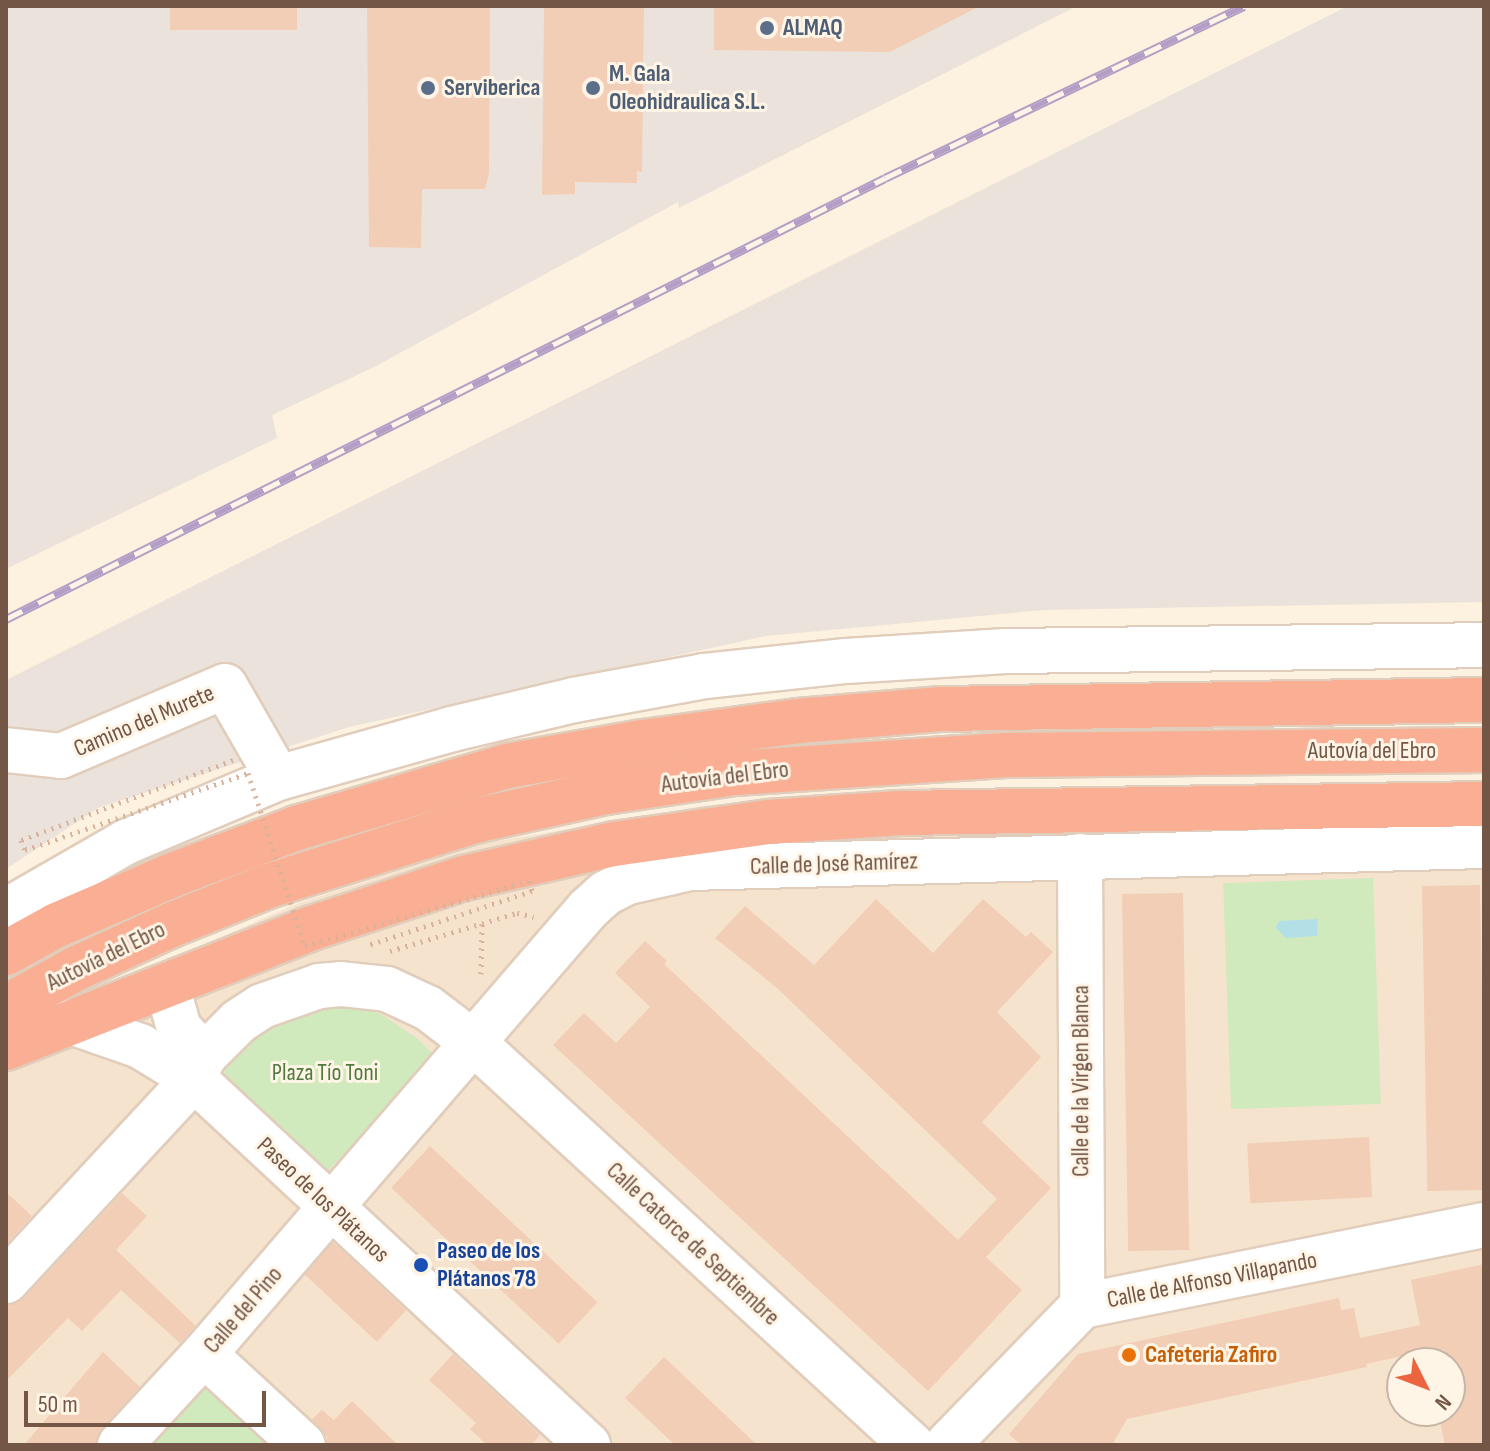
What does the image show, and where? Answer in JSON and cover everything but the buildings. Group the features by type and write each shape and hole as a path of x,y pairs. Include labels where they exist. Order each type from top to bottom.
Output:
{"highway":[{"name":"Autovía del Ebro","path":"6,953 57,925 170,876 297,828 507,766 643,742 798,721 941,709 1484,700"},
{"name":"Autovía del Ebro","path":"6,1007 75,969 171,925 268,886 474,821 606,792 735,773 1005,755 1484,750"},
{"path":"6,1048 309,929 464,878 614,844 768,822 944,812 1484,804"}],"street":[{"path":"6,911 126,842 278,778 452,729 574,700 705,676 846,661 1006,651 1484,645"},
{"name":"Camino del Murete","path":"6,750 61,756 225,686 278,778"},
{"name":"Calle de José Ramírez","path":"331,1208 561,938 606,893 658,873 690,868 1484,846"},
{"name":"Calle de la Virgen Blanca","path":"1080,856 1082,1306"},
{"path":"6,1281 239,1021 262,1006 290,993 341,984 387,989 407,996 474,1043"},
{"path":"167,986 179,1028 199,1068"},
{"name":"Paseo de los Plátanos","path":"71,1022 199,1068 331,1208 588,1445"},
{"name":"Calle Catorce de Septiembre","path":"474,1043 912,1445"},
{"name":"Calle del Pino","path":"120,1445 331,1208"},
{"name":"Calle de Alfonso Villapando","path":"947,1445 1082,1306 1484,1225"},
{"path":"204,1354 303,1445"}],"path":[{"path":"233,760 21,840 25,850 248,773 305,946 529,881 532,891 366,946 369,957"},
{"path":"383,953 517,913 536,918 561,938"}],"shaded area":[{"path":"6,6 1077,6 679,208 678,202 374,367 272,415 277,438 6,569"},
{"path":"1348,6 1484,6 1484,602 1044,610 766,636 349,727 98,808 6,869 6,680"},
{"path":"917,787 1484,800 1484,1445 6,1445 6,1053 81,998 299,903 486,843 703,806"}],"green space":[{"path":"1373,878 1381,1104 1231,1109 1223,883"},
{"name":"Plaza Tío Toni","path":"302,1006 357,1006 381,1014 418,1039 436,1057 328,1171 223,1077 229,1058 240,1047"},
{"path":"200,1372 279,1445 137,1445"}],"water":[{"path":"1318,919 1317,936 1286,938 1276,928 1279,921"}],"railway":[{"path":"6,619 885,178 1244,6"}],"place":[{"name":"ALMAQ","path":"767,28"},
{"name":"Serviberica","path":"428,88"},
{"name":"M. Gala Oleohidraulica S.L.","path":"593,88"},
{"name":"Paseo de los Plátanos 78","path":"421,1265"},
{"name":"Cafeteria Zafiro","path":"1129,1355"}]}
